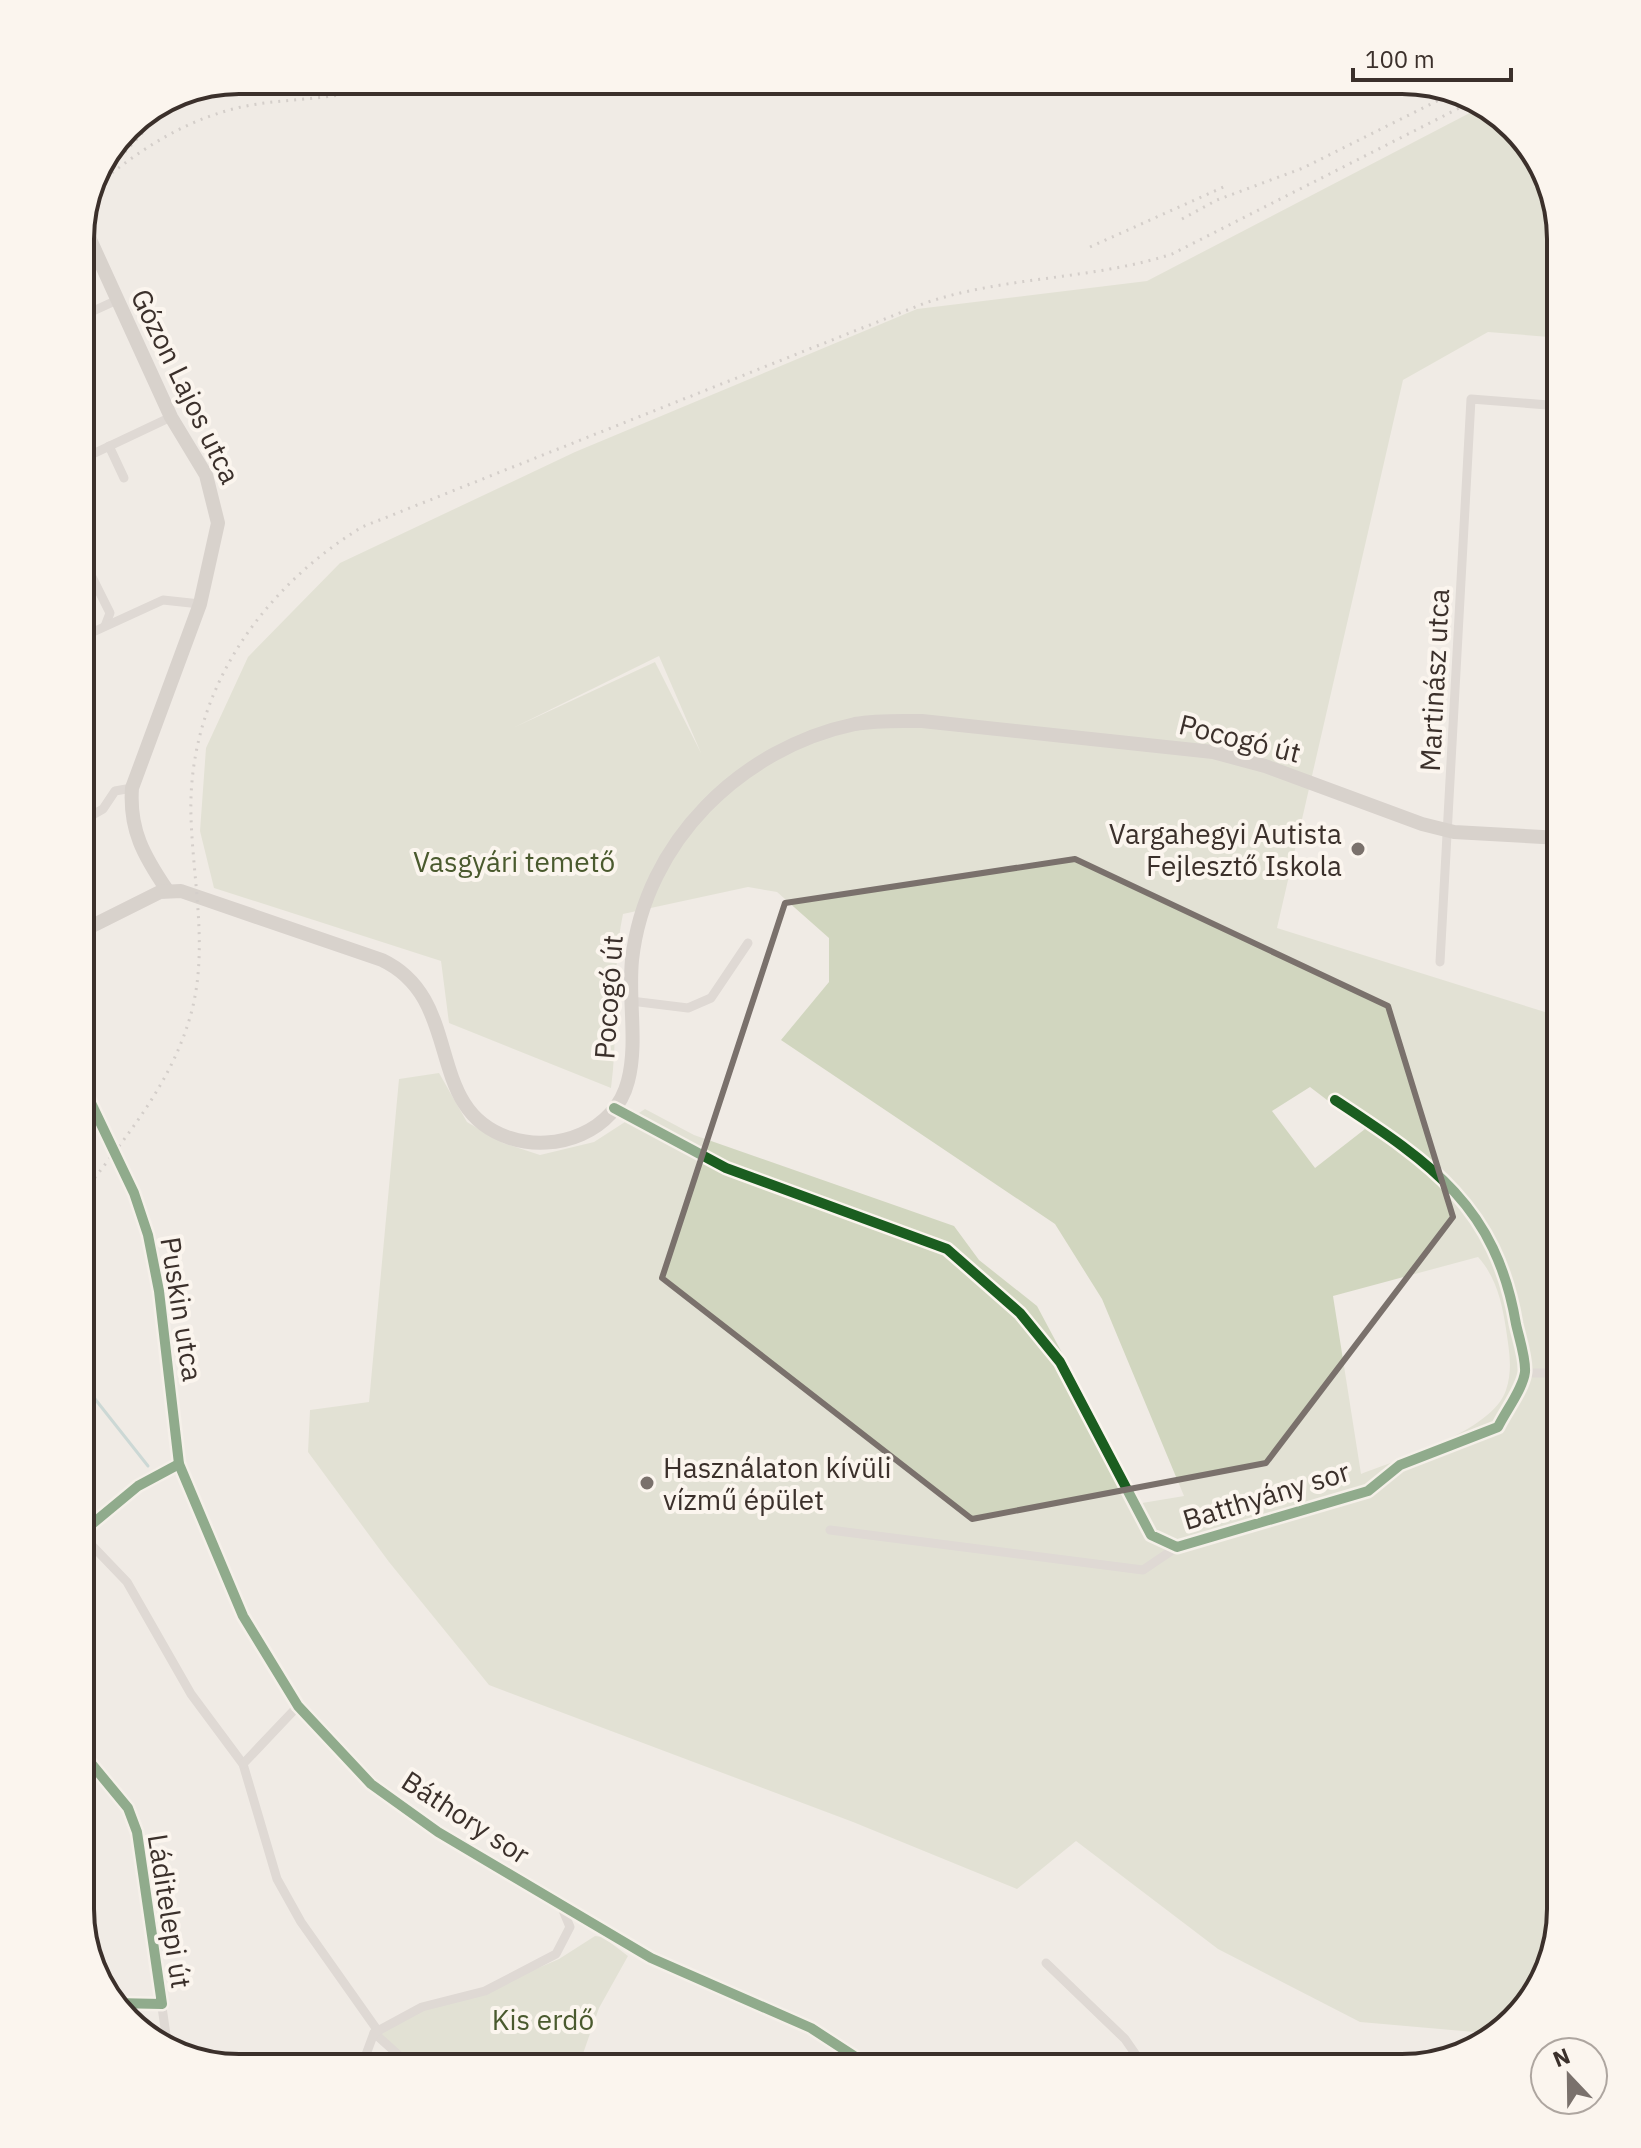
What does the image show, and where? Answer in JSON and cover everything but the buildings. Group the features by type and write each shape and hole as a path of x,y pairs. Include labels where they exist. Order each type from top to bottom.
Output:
{"main road":[{"name":"Gózon Lajos utca","path":"94,251 171,417 206,475 218,523 200,604 132,788 130,812 134,833 167,890"},
{"name":"Pocogó út","path":"167,890 197,895 257,915 357,950 402,972 430,1006 450,1074 462,1102 491,1130 532,1143 558,1142 592,1129 614,1108 629,1072 632,960 644,908 656,878 680,838 711,801 751,767 780,750 828,731 879,721 922,721 1175,747 1265,766 1446,830 1547,837"},
{"path":"94,925 167,890"}],"street":[{"path":"94,311 115,301"},
{"name":"Martinász utca","path":"1440,962 1471,399 1547,405"},
{"path":"94,453 171,417"},
{"path":"109,446 124,478"},
{"path":"94,581 110,613 105,626"},
{"path":"94,631 163,600 200,604"},
{"path":"94,814 103,809 115,791 132,788"},
{"path":"631,1001 688,1008 711,998 748,943"},
{"path":"1335,1100 1413,1152 1460,1195 1492,1242 1509,1282 1525,1373 1547,1373"},
{"name":"Batthyány sor","path":"614,1108 726,1168 947,1249 1020,1313 1060,1362 1151,1535 1177,1547"},
{"name":"Puskin utca","path":"94,1109 134,1193 148,1235 159,1291 179,1464"},
{"name":"Batthyány sor","path":"830,1530 1143,1570 1177,1547 1368,1491 1400,1465 1498,1427 1525,1373"},
{"path":"94,1522 138,1486 179,1464"},
{"name":"Báthory sor","path":"179,1464 243,1616 298,1706 371,1784 438,1832 651,1958 811,2028 850,2054"},
{"path":"94,1548 127,1582 191,1694 243,1764 277,1879 301,1922 376,2032 399,2054"},
{"path":"243,1764 298,1706"},
{"name":"Láditelepi út","path":"94,1767 128,1808 137,1832 166,2034"},
{"path":"367,2054 376,2032 422,2007 485,1991 556,1954 570,1927 560,1903"},
{"path":"1046,1963 1125,2039 1135,2054"},
{"path":"129,2003 162,2004"},
{"path":"844,2049 844,2054"}],"highlighted area":[{"path":"1075,859 1388,1006 1453,1217 1266,1463 972,1519 662,1278 785,903"}],"green space":[{"name":"Vasgyári temető","path":"1472,112 1511,143 1532,175 1539,193 1547,230 1547,337 1488,332 1403,380 1277,928 1547,1013 1547,1918 1539,1955 1523,1989 1498,2018 1478,2032 1360,2022 1218,1949 1076,1841 1017,1889 853,1822 489,1685 389,1562 308,1452 310,1410 369,1402 399,1079 439,1073 467,1122 503,1143 540,1155 594,1142 645,1109 694,1135 954,1226 979,1260 1037,1306 1142,1503 1184,1496 1102,1299 1055,1224 781,1040 829,982 829,938 777,892 748,887 623,914 617,957 611,1088 449,1023 441,961 214,888 200,831 206,748 248,657 340,563 575,452 917,309 1147,281","holes":["659,656 701,753 655,662 515,727","1310,1087 1365,1129 1315,1168 1272,1111","1478,1257 1497,1290 1508,1344 1508,1382 1498,1405 1464,1431 1443,1442 1361,1474 1333,1296"]},
{"name":"Kis erdő","path":"595,1936 603,1937 628,1956 599,2008 583,2054 400,2054 378,2031 422,2007 485,1991 559,1959"}],"waterway":[{"path":"94,1398 148,1466"}],"railway":[{"path":"109,176 160,140 216,114 256,104 342,94"},
{"path":"1182,219 1217,200 1303,168 1440,100"},
{"path":"94,1179 160,1086 184,1037 192,1010 199,962 191,817 193,771 202,728 217,687 237,649 262,613 325,552 362,527 925,303 955,294 1111,269 1172,254 1461,107"},
{"path":"125,152 150,125"},
{"path":"1090,247 1228,185"}],"cycle path":[{"path":"614,1108 726,1168 947,1249 1020,1313 1060,1362 1151,1535 1177,1547 1368,1491 1400,1465 1498,1427 1524,1379 1523,1354 1506,1283 1475,1217 1428,1167 1335,1100"},
{"path":"94,1109 134,1193 148,1235 159,1291 179,1464 243,1616 298,1706 371,1784 438,1832 651,1958 811,2028 851,2054"},
{"path":"94,1522 138,1486 179,1464"},
{"path":"94,1767 128,1808 137,1832 162,2004 129,2003"}],"place":[{"name":"Vargahegyi Autista Fejlesztő Iskola","path":"1358,849"},
{"name":"Használaton kívüli vízmű épület","path":"647,1483"}]}
